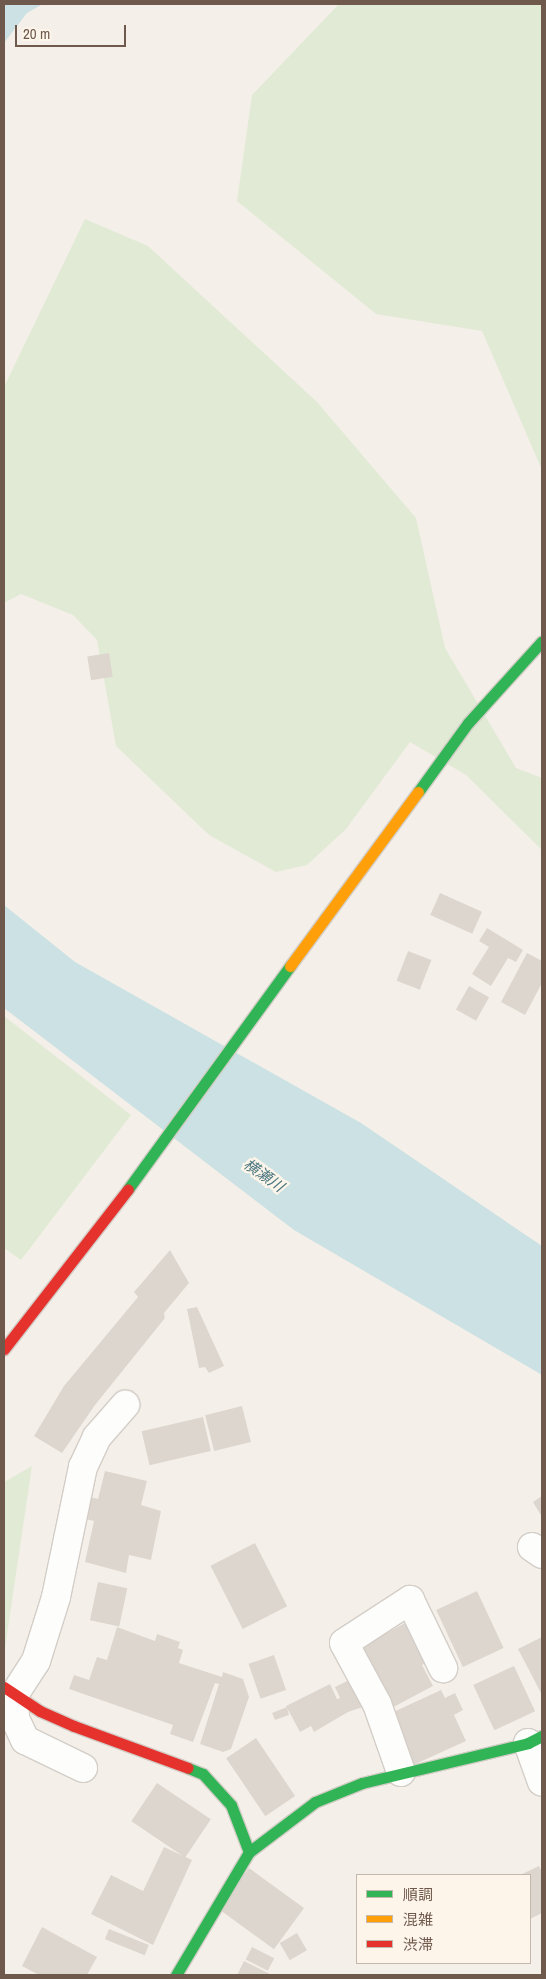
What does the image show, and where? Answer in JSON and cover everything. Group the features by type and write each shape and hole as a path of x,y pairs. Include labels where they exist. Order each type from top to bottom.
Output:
{"street":[{"path":"4,1350 129,1187 468,723 542,641"},
{"path":"9,1691 36,1661 56,1597 83,1467 97,1438 125,1405"},
{"path":"401,1772 377,1704 344,1643 410,1600 443,1668"},
{"path":"9,1691 15,1720 25,1740 83,1768"},
{"path":"9,1691 74,1726 158,1754 203,1774 231,1805 249,1852"},
{"path":"176,1975 249,1852 315,1802 362,1783 535,1739 542,1782"}],"green space":[{"path":"339,4 542,4 542,470 482,331 376,314 237,201 252,95"},
{"path":"85,219 148,246 317,402 416,518 445,648 516,768 542,778 542,850 466,775 410,742 346,829 307,865 276,872 209,835 116,746 97,640 73,615 21,594 4,603 4,387"},
{"path":"4,1016 131,1115 21,1260 4,1248"},
{"path":"32,1466 4,1655 4,1482"}],"water":[{"path":"4,4 43,4 27,13 4,43"},
{"name":"横瀬川","path":"4,905 75,962 361,1123 542,1246 542,1375 294,1230 4,1008"}],"building":[{"path":"109,653 113,677 91,680 87,656"},
{"path":"440,893 482,912 472,934 430,915"},
{"path":"487,928 523,950 516,962 508,958 491,986 472,974 489,947 479,941"},
{"path":"408,951 431,960 420,990 397,981"},
{"path":"527,953 542,961 542,983 525,1015 501,1002"},
{"path":"469,986 489,997 476,1021 456,1010"},
{"path":"170,1250 189,1283 164,1313 165,1318 95,1405 62,1453 34,1436 64,1386 138,1297 134,1292"},
{"path":"197,1307 224,1366 209,1373 205,1367 199,1368 187,1309"},
{"path":"242,1406 251,1442 214,1451 205,1415"},
{"path":"203,1417 211,1451 149,1465 142,1431"},
{"path":"105,1471 147,1481 141,1505 161,1511 151,1560 129,1555 126,1573 85,1562 94,1521 85,1519 90,1497 98,1499"},
{"path":"542,1496 542,1517 533,1502"},
{"path":"255,1543 287,1606 243,1629 210,1566"},
{"path":"98,1582 127,1588 119,1626 90,1620"},
{"path":"477,1591 504,1648 463,1667 436,1610"},
{"path":"405,1623 427,1662 422,1665 433,1686 386,1711 356,1650"},
{"path":"117,1627 155,1641 157,1634 180,1642 178,1648 183,1650 179,1663 222,1677 223,1672 243,1679 249,1697 231,1749 223,1752 200,1744 219,1684 215,1683 193,1742 170,1734 173,1725 69,1689 74,1675 89,1680 97,1657 107,1660"},
{"path":"542,1637 542,1695 518,1649"},
{"path":"274,1655 286,1690 261,1699 248,1664"},
{"path":"514,1666 535,1711 494,1730 473,1685"},
{"path":"349,1680 363,1707 348,1712 314,1732 311,1726 300,1732 286,1706 330,1684 337,1699 340,1698 335,1687"},
{"path":"441,1690 445,1698 455,1693 463,1710 454,1715 466,1741 411,1766 387,1715"},
{"path":"287,1707 289,1715 275,1720 272,1713"},
{"path":"256,1738 295,1796 265,1816 226,1758"},
{"path":"157,1783 211,1819 185,1857 131,1821"},
{"path":"164,1847 192,1860 153,1945 91,1914 111,1875 143,1891"},
{"path":"539,1866 542,1872 542,1913 531,1918 531,1874 522,1874"},
{"path":"249,1868 304,1908 274,1949 219,1909"},
{"path":"42,1927 97,1957 87,1975 39,1975 22,1966"},
{"path":"109,1929 149,1945 145,1955 105,1939"},
{"path":"297,1933 307,1950 290,1960 280,1943"},
{"path":"252,1947 274,1958 268,1971 246,1959"},
{"path":"244,1961 272,1975 237,1975"}],"traffic: fast":[{"path":"418,792 468,723 542,641"},
{"path":"128,1189 290,966"},
{"path":"249,1852 315,1802 362,1783 528,1743 542,1736"},
{"path":"176,1975 249,1852 231,1805 203,1774 188,1768"}],"traffic: slow":[{"path":"290,966 418,792"}],"traffic: jam":[{"path":"4,1349 128,1189"},
{"path":"4,1687 40,1711 74,1726 188,1768"}]}
